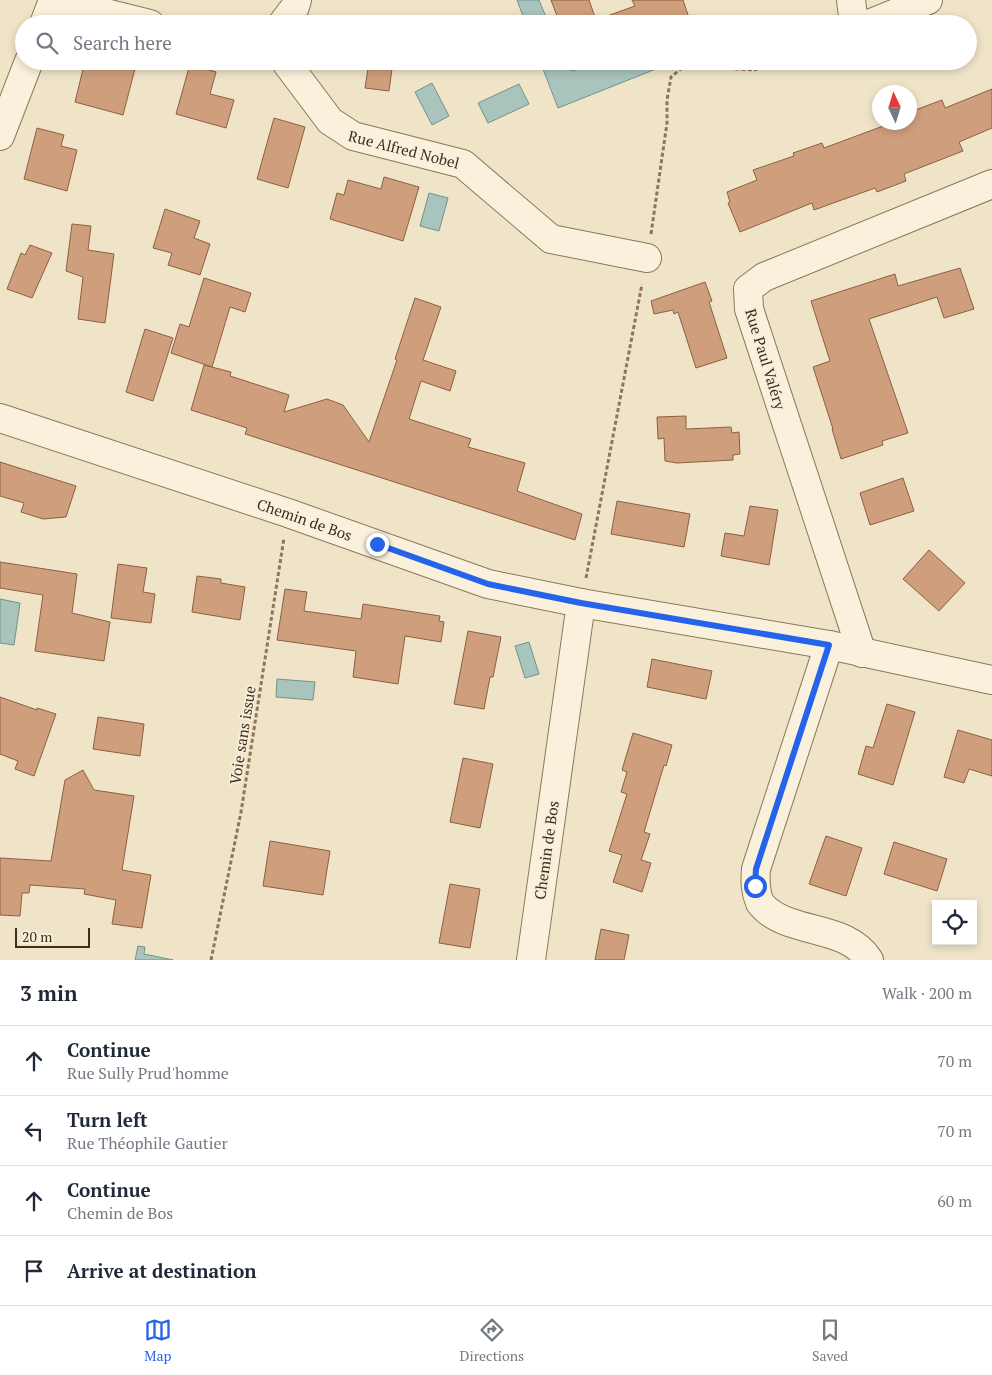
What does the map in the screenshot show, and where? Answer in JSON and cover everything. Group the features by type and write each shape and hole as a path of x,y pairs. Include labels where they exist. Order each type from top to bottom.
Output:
{"street":[{"path":"47,15 53,0 114,15"},
{"path":"289,15 295,7 297,0"},
{"path":"851,0 853,15"},
{"path":"891,15 928,0"},
{"path":"0,136 26,70"},
{"name":"Rue Alfred Nobel","path":"292,70 330,121 353,136 463,164 551,239 647,258"},
{"name":"Rue Paul Valéry","path":"862,653 749,309 748,289 764,277 992,184"},
{"name":"Chemin de Bos","path":"0,418 288,513 488,584 581,603 530,960"},
{"path":"581,603 829,645 992,680"},
{"path":"829,645 756,869 755,886 761,905 779,919 844,939 864,952 869,960"}],"path":[{"path":"581,603 647,258 667,123 667,100 671,77 680,70"},
{"name":"Voie sans issue","path":"211,960 241,812 288,513"}],"water":[{"path":"517,0 539,0 545,15 523,15"},
{"path":"543,70 653,70 558,108"},
{"path":"432,83 449,116 432,125 415,92"},
{"path":"519,84 529,104 488,123 478,103"},
{"path":"429,193 448,198 439,231 420,226"},
{"path":"0,599 20,603 14,645 0,643"},
{"path":"529,642 539,674 525,678 515,646"},
{"path":"277,679 315,682 313,700 276,697"},
{"path":"138,946 145,947 144,954 173,960 135,960"}],"building":[{"path":"551,0 589,0 594,15 557,15"},
{"path":"632,0 683,0 688,15 610,15 635,6"},
{"path":"83,70 135,70 123,115 75,102"},
{"path":"188,70 210,70 216,72 210,94 234,100 226,128 176,114"},
{"path":"368,70 392,70 389,91 365,88"},
{"path":"992,89 992,128 959,142 963,151 904,174 906,181 877,192 875,188 814,210 812,203 740,232 728,203 730,202 727,192 757,180 753,170 794,156 793,153 822,143 824,148 872,130 917,130 917,109 942,100 945,108"},
{"path":"274,118 305,127 288,188 257,179"},
{"path":"37,128 64,135 61,146 77,150 67,191 24,179"},
{"path":"384,177 419,187 403,241 330,219 337,193 344,195 348,180 381,189"},
{"path":"165,209 200,221 194,238 210,244 200,275 168,265 172,253 153,248"},
{"path":"72,224 91,226 88,250 114,254 105,323 78,319 83,277 66,271"},
{"path":"30,245 52,253 32,298 7,289 21,253 25,255"},
{"path":"960,268 974,309 944,318 937,297 869,319 908,433 882,441 883,445 841,459 813,367 830,361 811,301 895,274 898,286"},
{"path":"204,278 251,293 245,312 230,307 212,367 171,353 180,324 189,327"},
{"path":"705,282 712,301 709,302 727,358 696,368 678,312 674,314 673,310 654,314 651,301"},
{"path":"415,298 441,307 423,360 456,371 450,391 421,381 409,419 471,439 468,447 525,463 517,491 582,514 575,540 245,434 247,428 191,410 204,365 231,372 230,376 289,395 284,412 327,399 343,405 369,442 397,360 395,359"},
{"path":"145,329 173,338 153,401 126,392"},
{"path":"686,416 686,429 731,427 732,433 739,432 740,454 733,455 733,460 677,463 665,461 664,438 658,439 657,417"},
{"path":"0,462 76,486 66,517 43,519 21,512 24,503 0,496"},
{"path":"903,478 914,511 870,525 860,493"},
{"path":"617,501 690,514 684,547 611,534"},
{"path":"750,506 778,510 769,565 721,556 725,533 744,536"},
{"path":"929,550 965,583 939,611 903,579"},
{"path":"0,562 77,574 72,613 110,622 104,661 35,651 43,595 0,588"},
{"path":"118,564 147,568 143,592 155,594 151,623 111,618"},
{"path":"197,576 221,579 221,583 245,587 240,620 192,612"},
{"path":"285,589 307,592 304,611 361,619 363,604 440,616 439,621 444,622 441,642 405,636 398,684 353,677 356,651 277,640"},
{"path":"468,631 501,637 493,677 490,677 484,709 454,704"},
{"path":"652,659 712,671 706,699 647,687"},
{"path":"0,697 37,710 37,708 56,714 34,776 15,769 18,761 0,754"},
{"path":"887,704 915,712 893,785 858,774 866,746 873,748"},
{"path":"98,717 144,724 140,756 93,749"},
{"path":"958,730 992,740 992,776 969,769 964,783 944,777"},
{"path":"633,733 672,745 644,832 650,834 641,860 651,863 642,892 613,882 622,855 609,851 627,794 621,792 627,772 622,770"},
{"path":"463,758 493,764 480,828 450,822"},
{"path":"83,770 94,790 134,796 122,870 151,875 142,928 112,924 116,900 84,894 85,889 30,885 29,893 22,893 20,916 0,915 0,858 51,861 65,780"},
{"path":"826,836 862,848 846,896 809,884"},
{"path":"270,841 330,851 323,895 263,886"},
{"path":"894,842 947,859 937,891 884,874"},
{"path":"450,884 480,889 470,948 439,943"},
{"path":"601,929 629,935 624,960 595,960"}],"route":[{"path":"377,544 488,584 581,603 829,645 756,869 755,886"}]}
